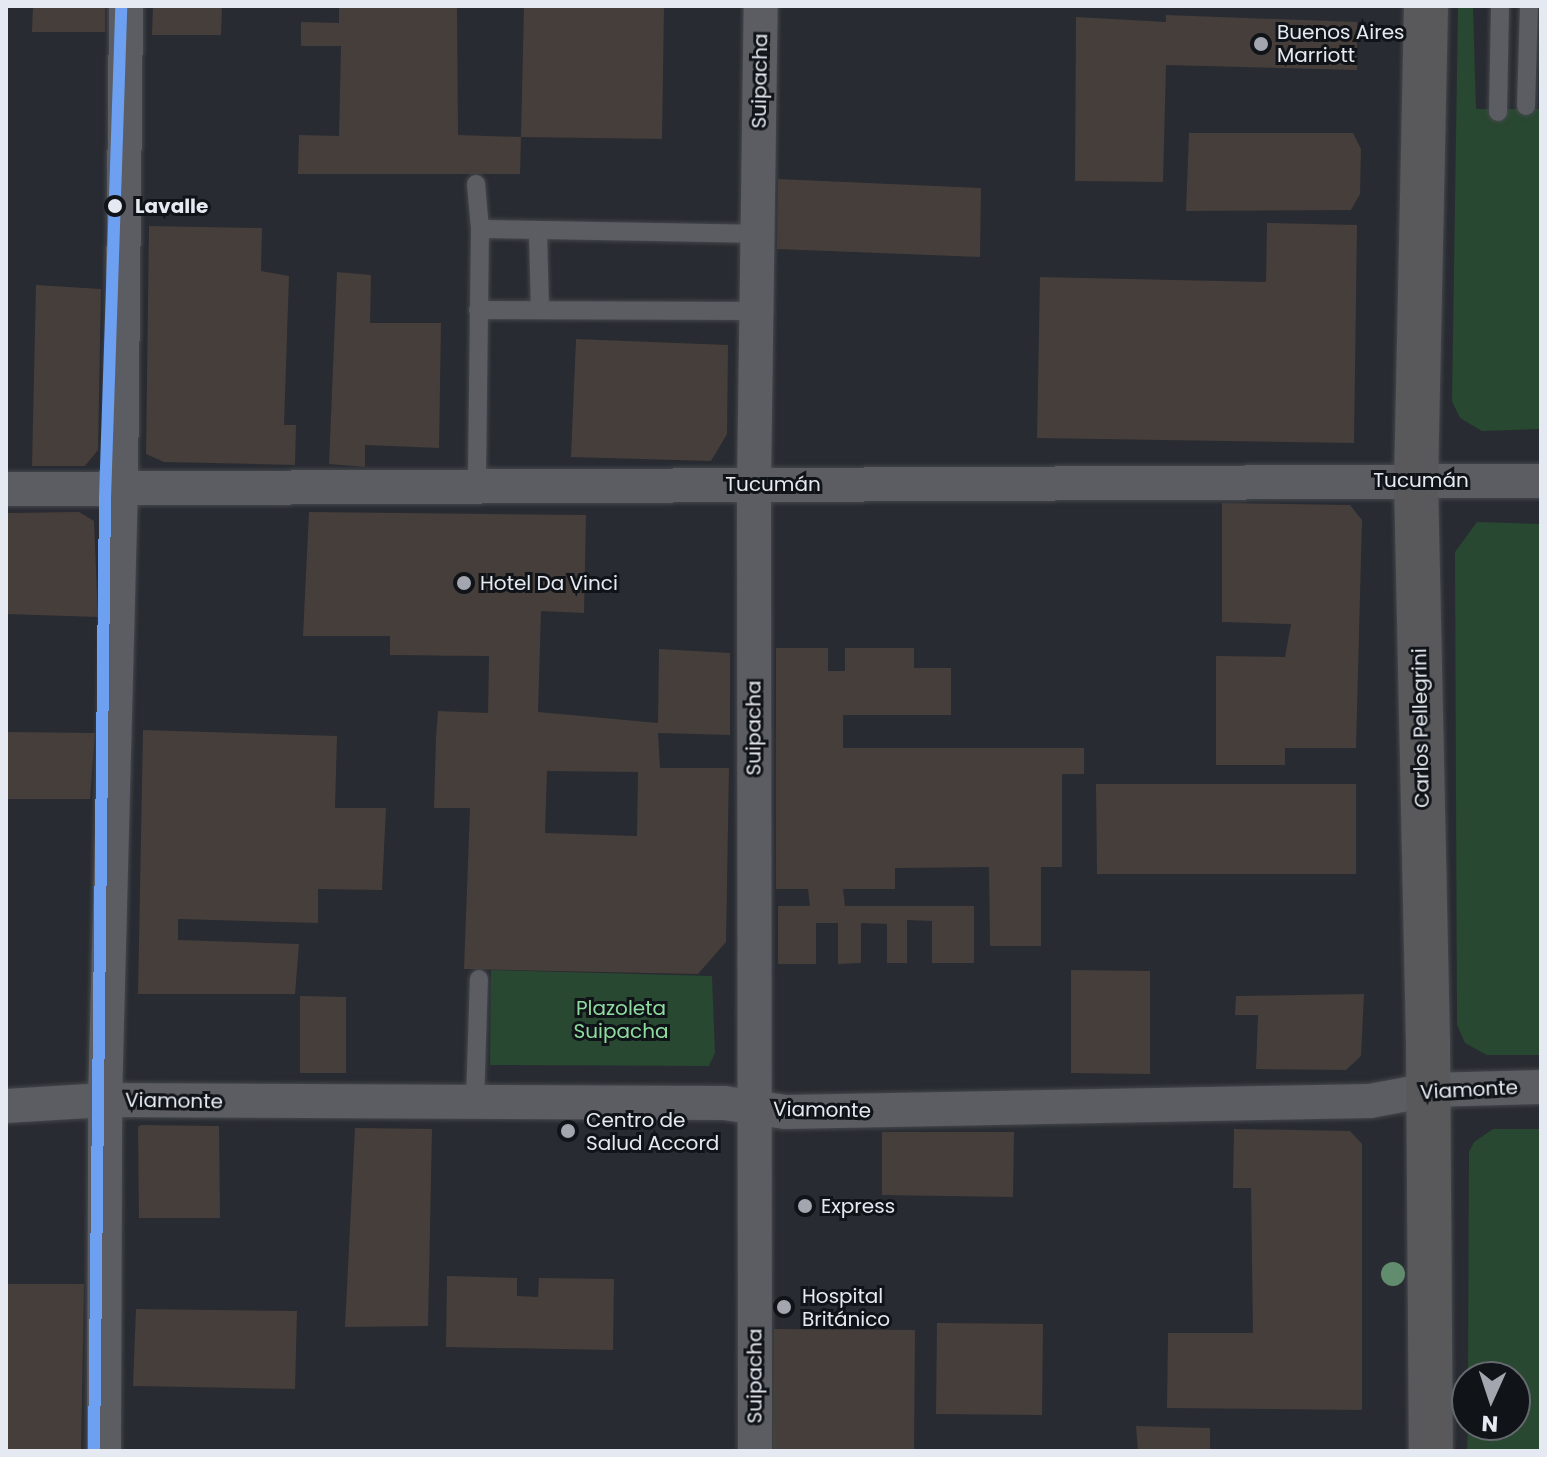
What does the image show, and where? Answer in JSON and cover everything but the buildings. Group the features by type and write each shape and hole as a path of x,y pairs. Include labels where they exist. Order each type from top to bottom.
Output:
{"street":[{"path":"104,1451 105,1100 121,486 126,6"},
{"name":"Suipacha","path":"755,1451 754,484 761,6"},
{"name":"Carlos Pellegrini","path":"1426,6 1416,479 1429,1090 1431,1451"},
{"name":"Tucumán","path":"6,489 1416,479 1541,481"},
{"name":"Viamonte","path":"6,1106 105,1100 724,1103 786,1112 1370,1101 1429,1090 1541,1087"}],"lane":[{"path":"1498,112 1500,6"},
{"path":"1526,106 1529,6"},
{"path":"476,184 480,229 477,485"},
{"path":"480,229 538,233 758,234"},
{"path":"538,233 540,308"},
{"path":"478,310 758,311"},
{"path":"475,1103 479,979"}],"green space":[{"path":"1458,6 1473,6 1476,109 1541,109 1541,429 1482,431 1460,418 1452,401"},
{"path":"1477,522 1541,524 1541,1055 1487,1055 1465,1043 1457,1025 1455,552"},
{"name":"Plazoleta Suipacha","path":"491,970 712,976 715,1053 709,1066 490,1065"},
{"path":"1493,1129 1541,1129 1541,1451 1467,1451 1467,1441 1531,1441 1531,1361 1468,1361 1469,1152 1474,1142"}],"transit line":[{"path":"94,1451 105,498 121,6"}],"place":[{"name":"Buenos Aires Marriott","path":"1261,44"},
{"name":"Lavalle","path":"115,206"},
{"name":"Hotel Da Vinci","path":"464,583"},
{"name":"Centro de Salud Accord","path":"568,1131"},
{"name":"Express","path":"805,1206"},
{"name":"Hospital Británico","path":"784,1307"}]}
